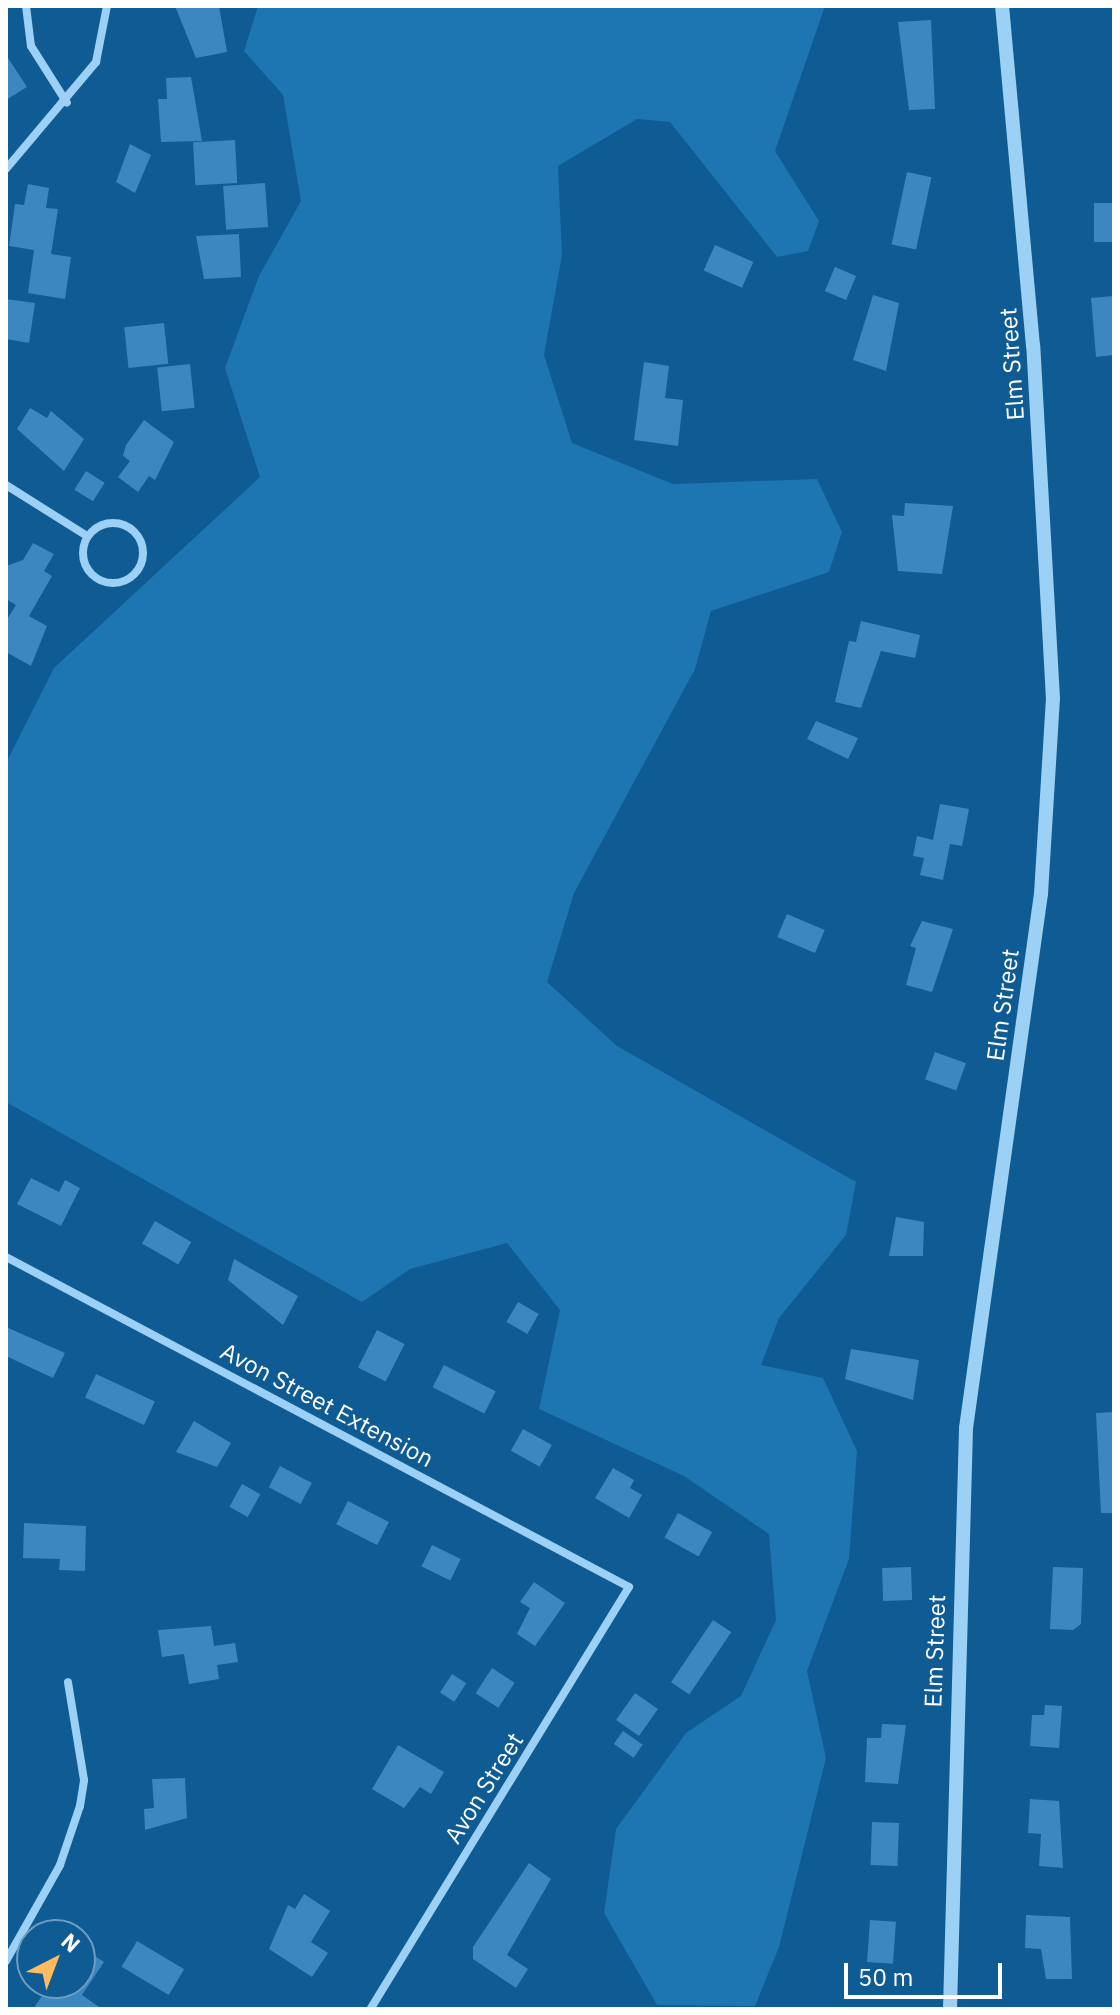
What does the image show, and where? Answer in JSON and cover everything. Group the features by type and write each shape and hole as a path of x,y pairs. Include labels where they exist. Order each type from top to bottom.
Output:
{"street":[{"path":"26,6 31,46 67,103"},
{"path":"6,169 67,103 96,62 107,6"},
{"name":"Elm Street","path":"950,2009 966,1428 1041,894 1053,699 1033,346 1002,6"},
{"path":"6,485 87,536"},
{"path":"103,524 123,524 139,537 140,567 126,580 98,579 83,555 87,536 103,524"},
{"name":"Avon Street Extension","path":"6,1257 629,1587"},
{"name":"Avon Street","path":"370,2009 629,1587"},
{"path":"6,1961 60,1865 80,1806 84,1780 68,1682"}],"shaded area":[{"path":"258,6 825,6 775,151 819,221 808,251 777,257 670,122 637,119 558,166 562,255 544,355 572,443 673,484 817,479 842,532 829,572 711,611 695,669 574,893 547,982 617,1046 856,1182 846,1235 779,1318 761,1365 823,1378 857,1451 849,1559 807,1671 826,1758 779,1947 755,2006 657,2005 604,1913 616,1829 686,1733 741,1696 776,1620 769,1534 684,1476 539,1409 560,1310 507,1243 410,1269 362,1302 6,1102 6,763 54,668 260,477 225,368 259,276 301,201 283,95 244,51"}],"building":[{"path":"175,6 219,6 227,52 196,58"},
{"path":"931,20 935,109 909,110 898,22"},
{"path":"6,55 27,87 6,100"},
{"path":"191,77 202,141 161,142 158,99 167,99 166,78"},
{"path":"235,140 237,183 195,185 193,142"},
{"path":"130,144 151,155 135,193 116,182"},
{"path":"907,172 931,177 916,250 892,244"},
{"path":"265,183 268,227 226,230 223,186"},
{"path":"28,184 49,188 46,208 58,209 51,254 71,257 65,299 28,293 34,250 9,246 15,204 24,205"},
{"path":"1094,203 1114,203 1114,242 1094,242"},
{"path":"239,234 241,277 204,279 196,236"},
{"path":"715,245 753,262 742,288 704,271"},
{"path":"835,267 856,276 846,300 825,291"},
{"path":"873,295 899,303 886,371 853,360"},
{"path":"1114,296 1114,355 1096,357 1091,298"},
{"path":"6,299 35,303 29,343 6,339"},
{"path":"164,323 168,364 129,368 124,327"},
{"path":"644,362 669,366 665,398 683,400 678,446 634,440"},
{"path":"190,364 195,408 162,411 157,367"},
{"path":"30,408 47,418 51,411 84,439 64,471 17,429"},
{"path":"144,420 174,442 155,480 149,476 138,492 118,477 130,461 123,456 126,445"},
{"path":"86,471 105,483 93,501 74,490"},
{"path":"905,503 953,506 942,574 898,571 892,515 904,516"},
{"path":"33,543 54,554 44,571 52,576 29,616 47,626 31,666 6,652 6,621 16,605 6,599 6,566 23,560"},
{"path":"861,621 920,635 915,658 881,651 861,708 835,702 849,641 856,642"},
{"path":"816,721 858,738 848,759 807,739"},
{"path":"940,804 969,809 962,846 950,844 943,880 920,875 924,858 913,856 917,836 933,840"},
{"path":"787,914 825,930 815,953 777,937"},
{"path":"922,921 953,929 932,992 906,985 916,948 910,946"},
{"path":"935,1052 966,1063 956,1091 925,1079"},
{"path":"31,1178 59,1192 65,1180 80,1188 61,1226 17,1204"},
{"path":"896,1217 924,1222 923,1256 889,1256"},
{"path":"155,1221 191,1242 178,1265 142,1244"},
{"path":"234,1259 298,1296 283,1325 228,1280"},
{"path":"518,1302 539,1314 527,1334 506,1322"},
{"path":"6,1327 65,1353 53,1378 6,1356"},
{"path":"377,1330 405,1344 386,1381 358,1367"},
{"path":"851,1349 919,1360 913,1400 845,1379"},
{"path":"444,1365 496,1391 484,1414 433,1387"},
{"path":"96,1374 155,1401 144,1425 85,1398"},
{"path":"1114,1412 1114,1513 1101,1513 1096,1413"},
{"path":"194,1421 231,1443 217,1467 176,1452"},
{"path":"523,1429 552,1445 540,1467 511,1451"},
{"path":"280,1466 312,1483 301,1504 269,1487"},
{"path":"613,1468 634,1480 630,1488 642,1495 629,1518 595,1498"},
{"path":"242,1484 260,1494 248,1517 229,1507"},
{"path":"348,1501 389,1522 377,1545 336,1524"},
{"path":"678,1513 712,1532 699,1556 664,1537"},
{"path":"24,1523 86,1526 85,1571 59,1570 60,1559 23,1558"},
{"path":"432,1545 461,1559 450,1581 421,1567"},
{"path":"911,1567 912,1600 883,1601 882,1568"},
{"path":"1053,1567 1083,1568 1081,1624 1073,1630 1050,1629"},
{"path":"534,1582 565,1603 535,1646 517,1634 530,1608 520,1602"},
{"path":"713,1620 731,1632 689,1694 671,1682"},
{"path":"211,1626 214,1646 235,1643 238,1662 217,1665 219,1679 189,1684 184,1654 162,1657 158,1630"},
{"path":"492,1668 515,1683 498,1708 476,1693"},
{"path":"452,1674 466,1683 454,1702 440,1692"},
{"path":"635,1693 658,1709 639,1736 616,1720"},
{"path":"1045,1705 1062,1706 1059,1748 1030,1746 1032,1715 1044,1715"},
{"path":"882,1724 906,1725 898,1784 865,1782 867,1738 881,1738"},
{"path":"623,1731 643,1745 633,1758 614,1744"},
{"path":"398,1745 444,1772 431,1794 420,1787 404,1808 372,1789"},
{"path":"185,1778 187,1818 145,1830 144,1809 154,1808 152,1779"},
{"path":"1030,1799 1059,1801 1063,1868 1039,1866 1041,1834 1028,1833"},
{"path":"872,1822 899,1823 897,1866 870,1865"},
{"path":"529,1863 551,1879 507,1955 528,1969 516,1988 473,1959 473,1947"},
{"path":"304,1894 330,1911 311,1942 328,1953 312,1977 269,1949 288,1905 295,1909"},
{"path":"1026,1915 1070,1917 1072,1979 1046,1979 1041,1949 1025,1948"},
{"path":"870,1920 896,1922 893,1964 867,1962"},
{"path":"137,1941 184,1969 169,1995 122,1967"},
{"path":"96,1957 104,1962 96,1974"},
{"path":"40,1999 88,1999 102,2009 33,2009"}]}
